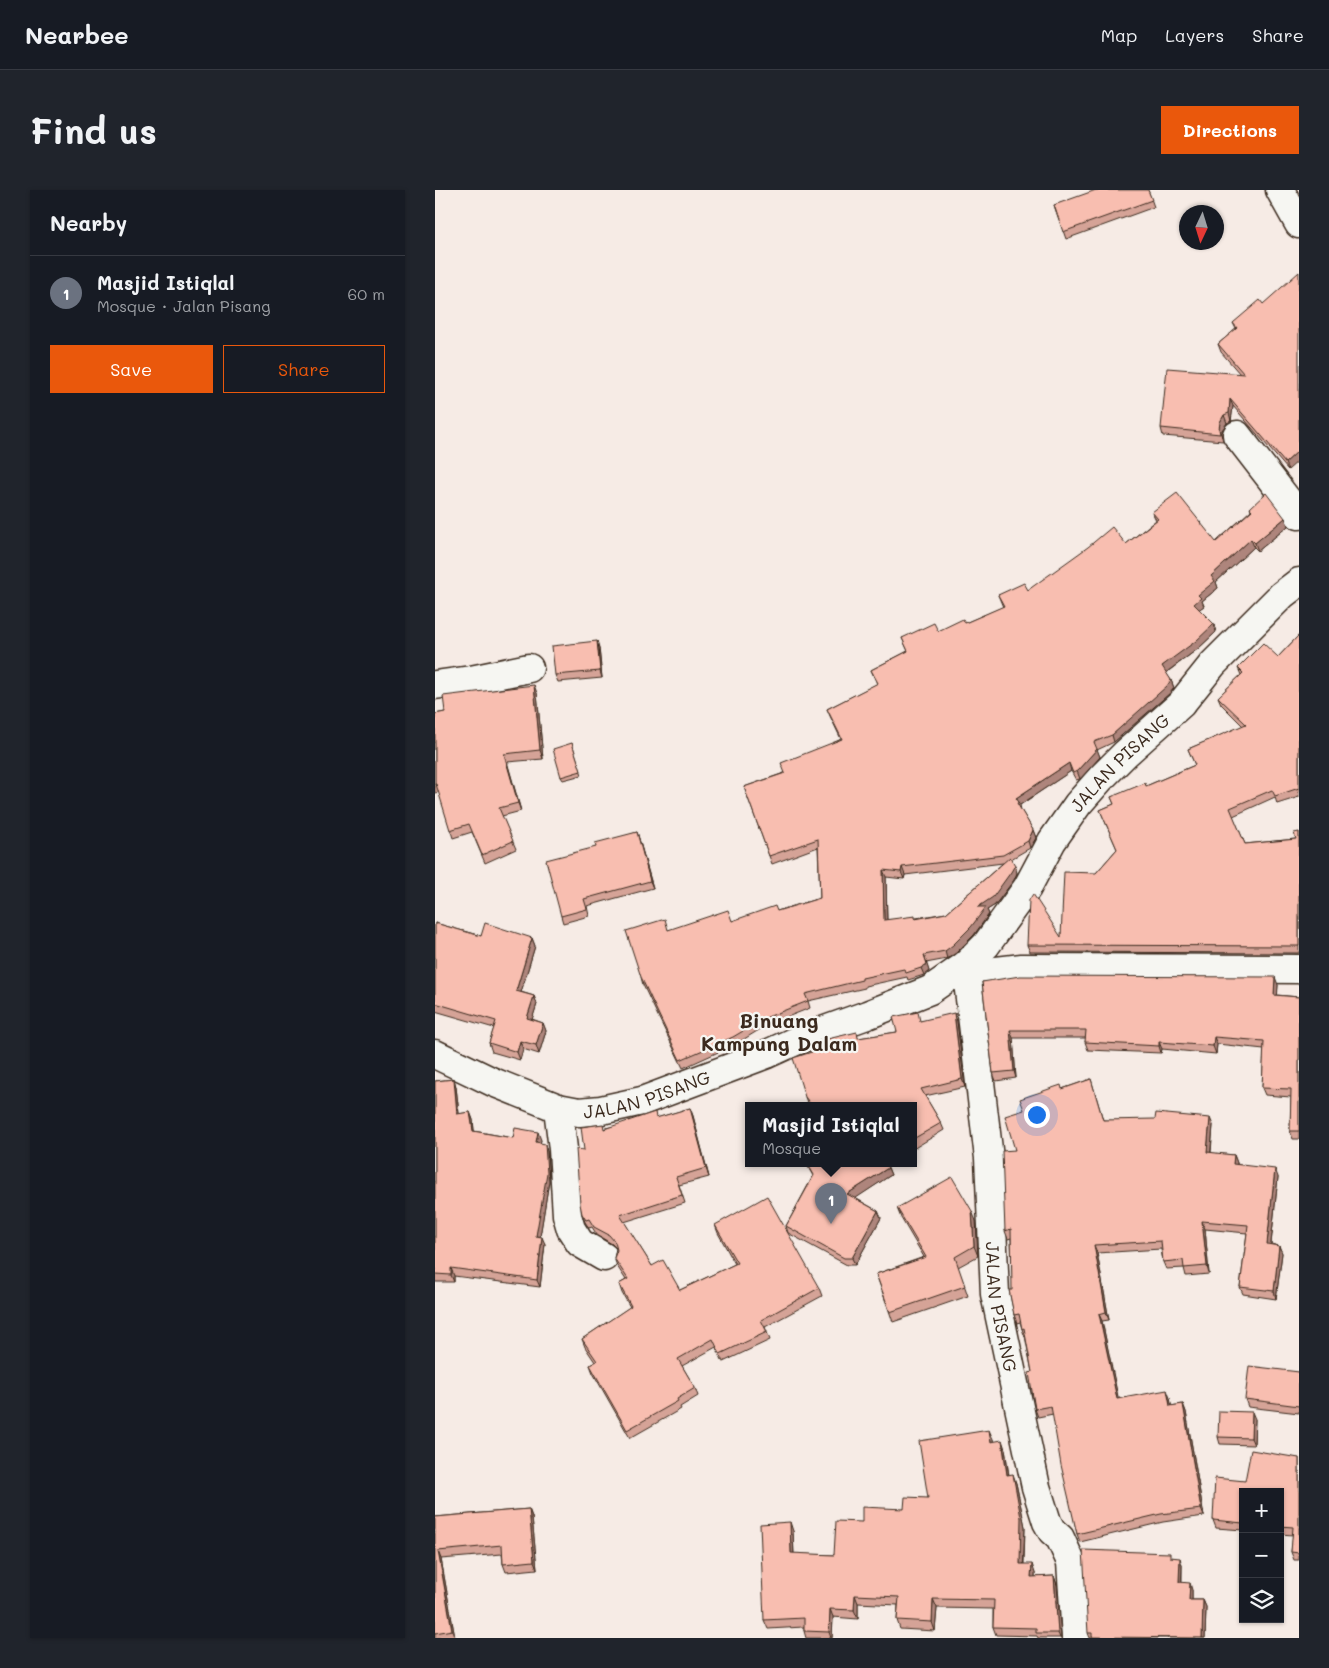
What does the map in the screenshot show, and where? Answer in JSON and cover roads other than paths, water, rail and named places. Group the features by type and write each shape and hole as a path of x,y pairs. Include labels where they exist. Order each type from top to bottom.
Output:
{"street":[{"path":"1280,190 1299,224"},
{"path":"1237,435 1299,515"},
{"name":"JALAN PISANG","path":"435,1054 493,1082 558,1108 579,1112 601,1110 642,1101 767,1054 800,1039 867,1016 930,990 967,971 1027,888 1052,841 1078,804 1125,754 1181,704 1213,664 1240,636 1282,595 1299,582"},
{"path":"435,685 529,668"},
{"path":"967,971 988,972 1022,968 1299,969"},
{"name":"JALAN PISANG","path":"967,971 989,1158 995,1294 1036,1487 1047,1522 1052,1531 1060,1538 1071,1562 1076,1638"},
{"path":"558,1108 563,1149 567,1215 571,1229 580,1243 604,1257"}],"place":[{"name":"Masjid Istiqlal","path":"831,1224"}],"district":[{"name":"Binuang Kampung Dalam","path":"779,1032"}]}
